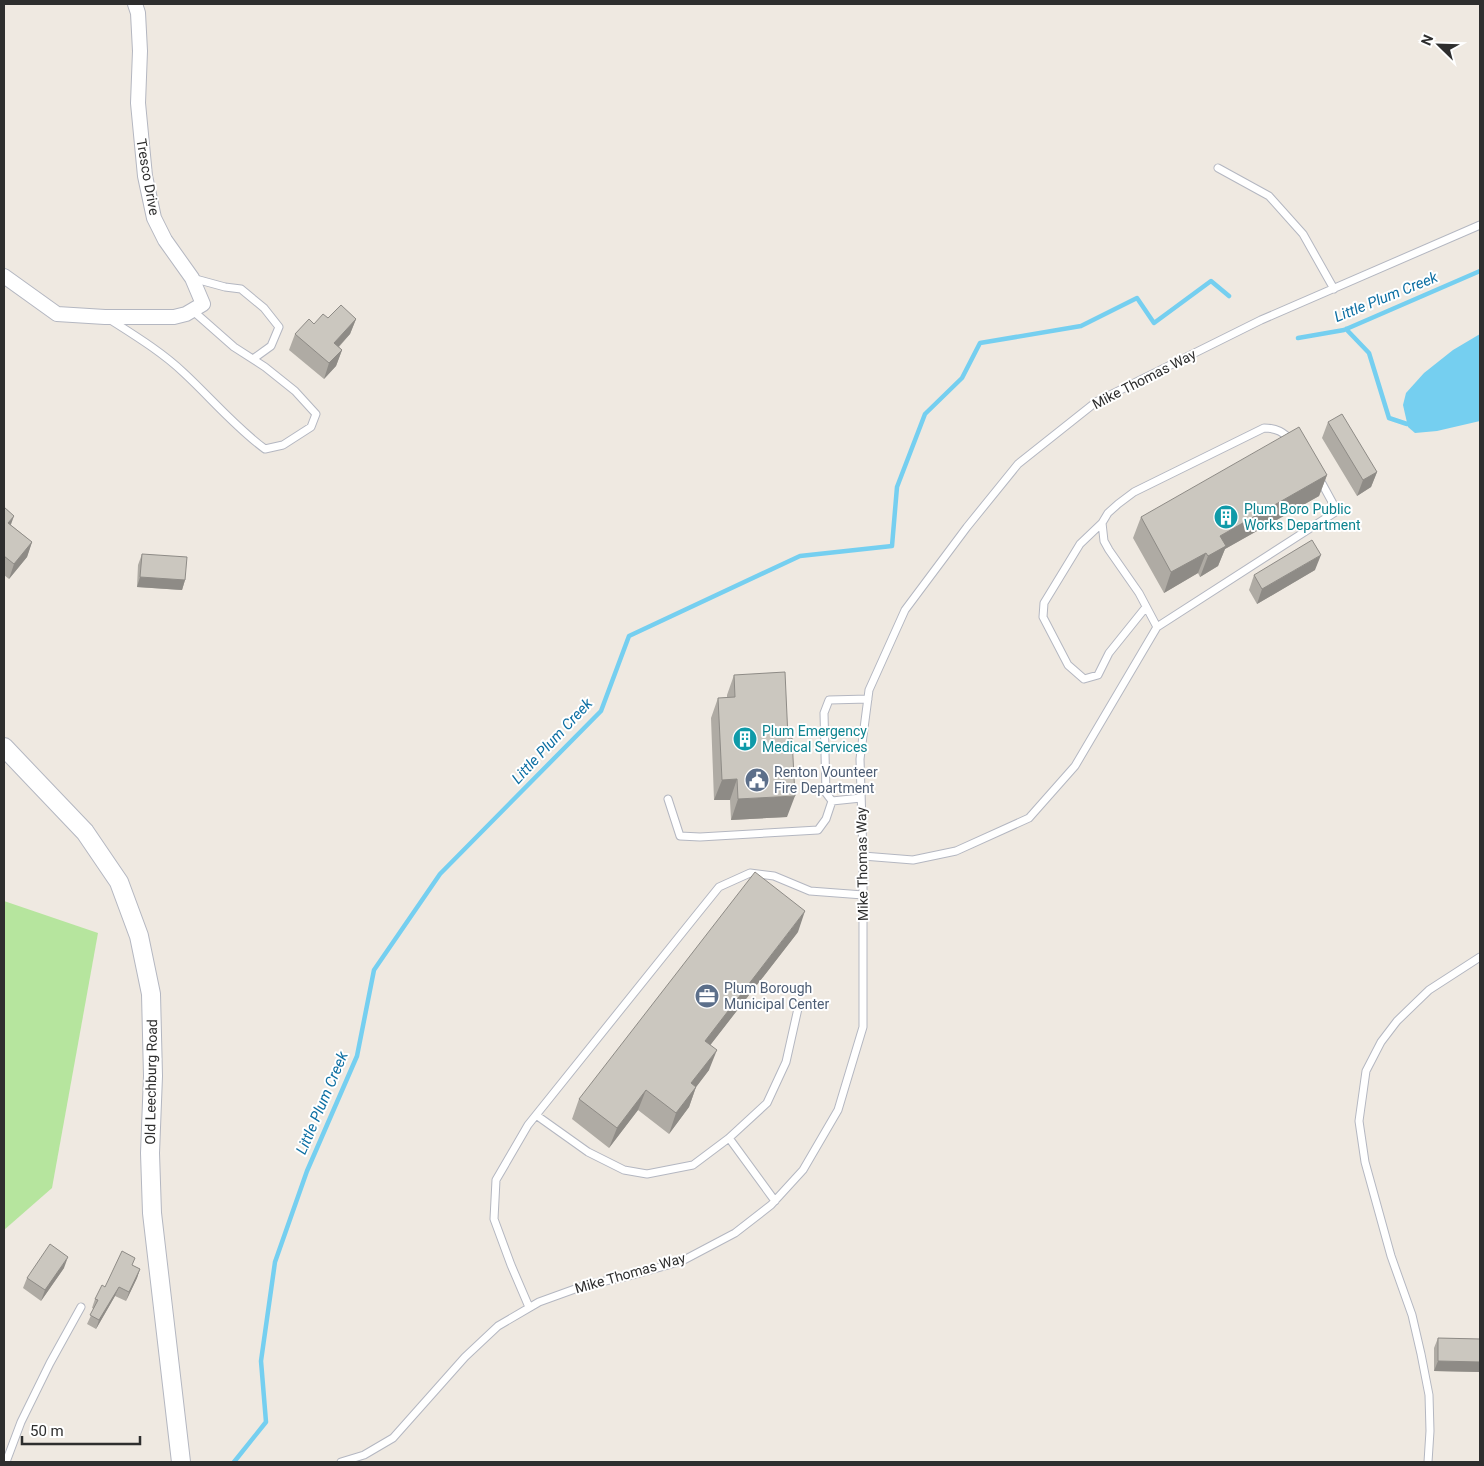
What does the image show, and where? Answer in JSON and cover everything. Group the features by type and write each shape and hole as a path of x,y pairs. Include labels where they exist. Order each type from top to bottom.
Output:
{"street":[{"name":"Tresco Drive","path":"135,4 138,13 140,50 138,103 145,176 154,218 165,240 192,278 203,304 192,310"},
{"path":"4,276 57,314 105,317 174,317 192,310"},
{"name":"Old Leechburg Road","path":"4,747 86,832 119,882 139,936 151,994 153,1076 150,1153 152,1214 181,1462"}],"lane":[{"path":"1218,168 1269,196 1304,234 1334,289"},
{"name":"Mike Thomas Way","path":"341,1462 364,1455 393,1438 465,1358 498,1326 538,1302 586,1285 629,1276 682,1261 735,1233 774,1201 803,1170 838,1110 863,1027 863,856 860,759 869,690 905,610 967,527 1018,464 1096,402 1261,320 1480,225"},
{"path":"192,278 240,289 264,308 279,327 272,346 253,359"},
{"path":"105,317 140,339 183,371 245,434 265,449 283,445 311,427 316,414 295,391 234,346 192,310"},
{"path":"1146,607 1109,654 1098,675 1084,679 1068,665 1043,617 1044,603 1080,544 1102,523 1108,513 1134,492 1264,428 1274,428 1284,432 1295,444"},
{"path":"863,856 913,860 956,851 1029,818 1075,766 1157,627 1337,511 1315,472"},
{"path":"1102,523 1104,541 1139,592 1157,627"},
{"path":"832,801 826,793 824,713 829,700 868,699"},
{"path":"832,801 861,798"},
{"path":"668,799 680,836 700,837 818,830 826,818 832,801"},
{"path":"530,1307 511,1265 494,1219 496,1180 528,1125 719,888 750,874 774,876 810,892 863,895"},
{"path":"1428,1462 1430,1431 1429,1395 1421,1354 1412,1315 1391,1256 1365,1162 1359,1121 1366,1071 1381,1042 1429,990 1480,957"},
{"path":"536,1115 588,1152 624,1170 647,1174 693,1165 729,1138 767,1102 786,1062 799,1004"},
{"path":"729,1138 774,1201"},
{"path":"6,1462 21,1422 50,1363 82,1307"}],"green space":[{"path":"4,901 98,933 52,1188 4,1230"}],"water":[{"path":"1480,334 1480,421 1437,431 1415,433 1408,427 1403,405 1406,393 1424,373 1453,350"}],"building":[{"path":"341,305 356,319 334,343 342,350 329,363 295,334 309,319 314,324 323,314 328,318"},
{"path":"1342,414 1377,472 1363,480 1328,422"},
{"name":"Plum Boro Public Works Department","path":"1299,427 1327,475 1220,536 1226,546 1208,556 1206,553 1171,572 1141,517"},
{"path":"4,507 14,516 8,523 32,542 14,564 4,556"},
{"path":"1312,540 1321,555 1262,589 1254,575"},
{"path":"142,554 187,557 185,580 140,577"},
{"path":"785,672 788,738 792,738 795,796 738,799 737,779 722,780 718,698 735,697 734,675"},
{"name":"Plum Borough Municipal Center","path":"755,872 805,911 705,1041 717,1050 691,1083 696,1087 676,1113 646,1090 617,1128 579,1099"},
{"path":"50,1244 68,1257 45,1290 27,1278"},
{"path":"122,1251 135,1258 132,1265 140,1269 129,1292 119,1287 99,1320 90,1315 98,1300 95,1299 102,1285 105,1287"},
{"path":"1438,1338 1480,1339 1480,1362 1438,1361"}],"waterway":[{"name":"Little Plum Creek","path":"1298,338 1344,330 1480,271"},
{"name":"Little Plum Creek","path":"234,1462 266,1422 261,1361 275,1262 307,1171 357,1056 374,970 440,874 601,711 629,636 800,556 892,546 897,487 925,414 962,378 980,343 1081,326 1137,298 1154,323 1211,281 1229,296"},
{"path":"1346,329 1369,353 1389,418 1407,424"}],"place":[{"name":"Plum Boro Public Works Department","path":"1226,517"},
{"name":"Plum Emergency Medical Services","path":"745,739"},
{"name":"Renton Vounteer Fire Department","path":"757,780"},
{"name":"Plum Borough Municipal Center","path":"707,996"}]}
